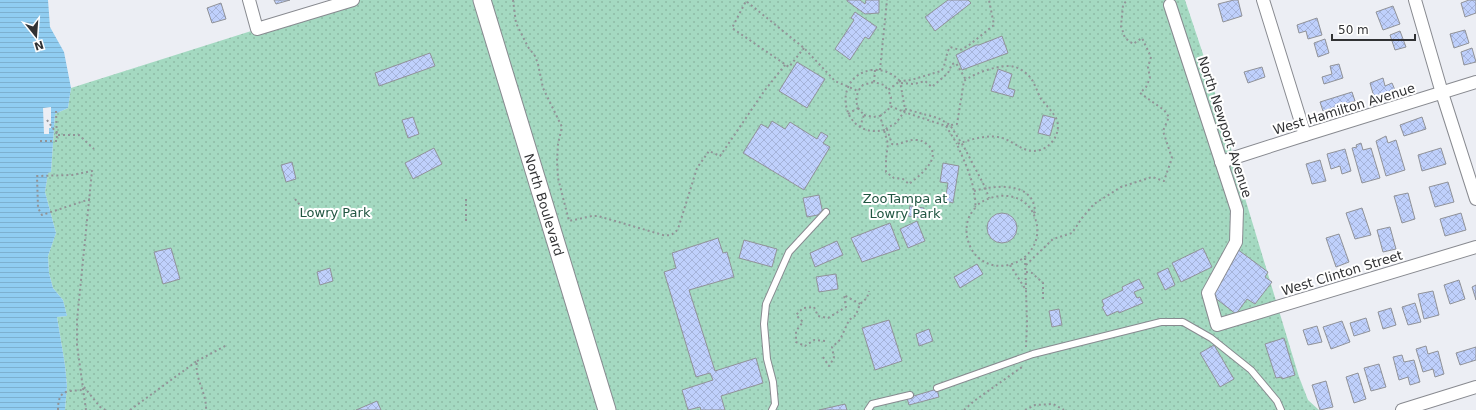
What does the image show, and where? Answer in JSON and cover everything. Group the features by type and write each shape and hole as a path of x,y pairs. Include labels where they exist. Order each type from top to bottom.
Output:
{"street":[{"path":"249,0 257,29 353,0"},
{"name":"North Boulevard","path":"482,0 607,410"},
{"path":"1263,0 1305,135"},
{"path":"1415,0 1442,93 1476,199"},
{"name":"North Newport Avenue","path":"1170,5 1237,210 1236,242 1208,293 1217,325"},
{"name":"West Hamilton Avenue","path":"1221,162 1476,82"},
{"name":"West Clinton Street","path":"1217,325 1476,247"},
{"path":"1402,410 1476,387"}],"lane":[{"path":"772,410 775,404 773,382 767,359 764,324 766,304 789,252 826,212"},
{"path":"937,388 1033,354 1161,322 1183,322 1211,338 1251,370 1277,401 1281,410"},
{"path":"868,410 872,404 910,395"}],"path":[{"path":"513,0 516,23 528,47 535,56 543,88 562,126 558,144 558,178 569,221 598,216 663,235 670,236 675,233 678,229 697,168 709,151 720,156 765,90 785,65"},
{"path":"880,70 886,0"},
{"path":"888,90 900,82 941,71 944,68 946,53 950,47 960,50 968,46 994,24 989,0"},
{"path":"1026,265 1053,239 1072,233 1094,204 1121,187 1152,177 1164,181 1172,158 1163,131 1169,117 1164,110 1140,93 1146,88 1150,78 1148,67 1151,57 1142,38 1134,44 1125,38 1121,26 1122,5 1127,0"},
{"path":"804,48 789,68 732,28 746,1 804,48 835,81 858,91"},
{"path":"900,82 914,84 924,81 932,87 948,73 952,64 956,63 966,80"},
{"path":"905,110 946,126 956,124 964,81 971,76 1002,66 1016,66 1030,76 1037,92 1055,118 1058,131 1055,139 1050,145 1041,150 1030,151 1000,137 982,136 956,144"},
{"path":"874,82 875,70"},
{"path":"880,70 893,75 900,82 905,110 896,124 886,129 874,131 860,127 851,119 845,102 848,86 853,80 861,73 880,70"},
{"path":"874,82 884,85 888,90 891,98 890,106 884,114 872,117 864,114 858,108 856,101 858,91 864,85 874,82"},
{"path":"890,106 938,118 950,125 986,187 990,198"},
{"path":"848,114 858,108"},
{"path":"40,141 58,141 56,112"},
{"path":"860,127 864,114"},
{"path":"880,116 886,129 892,144 894,145 908,140 916,140 924,141 932,148 931,163 924,172 909,184 903,179 894,178 886,172 888,144 886,129"},
{"path":"47,120 58,135"},
{"path":"946,126 956,144 974,191 975,207 968,221 967,238 969,245 986,263 994,265 1010,265 1025,258 1033,247 1037,238 1037,225 1033,213 1028,206 1014,197 997,196 990,198 975,207"},
{"path":"58,135 79,135 94,149"},
{"path":"86,410 76,345 77,320 92,171 94,168"},
{"path":"90,199 42,215 38,208 37,176 72,175 92,171"},
{"path":"974,191 986,187 1014,187 1030,196 1035,205 1035,212 1033,213"},
{"path":"466,198 466,221"},
{"path":"294,199 311,219"},
{"path":"1025,258 1027,323 1025,352"},
{"path":"1010,265 1026,290"},
{"path":"1026,272 1032,273 1043,283 1043,299"},
{"path":"822,357 829,366 834,358 832,347 840,340 848,320 856,315 860,304 867,298 869,291"},
{"path":"825,341 814,340 806,346 796,342 796,331 803,322 796,315 803,308 814,307 818,316 828,318 846,307 844,295 860,304"},
{"path":"130,410 197,361 227,345"},
{"path":"197,361 196,369 205,398 206,410"},
{"path":"964,410 974,401 1022,368 1024,362"},
{"path":"83,386 101,408 106,410"},
{"path":"58,410 58,399 61,395 72,391 84,390"},
{"path":"1025,410 1035,405 1053,404 1064,410"}],"green space":[{"name":"Lowry Park","path":"349,0 478,0 602,410 65,410 67,386 57,317 67,316 63,300 53,288 49,273 48,256 56,233 45,192 48,173 51,172 55,114 68,108 71,88"},
{"name":"ZooTampa at Lowry Park","path":"488,0 1185,0 1209,72 1232,152 1230,153 1235,165 1299,377 1308,400 1319,410 613,410"}],"water":[{"path":"0,0 48,0 50,27 64,52 71,88 68,108 55,114 51,172 48,173 45,192 56,233 48,256 49,273 53,288 63,300 67,316 57,317 67,386 65,410 0,410"}],"pier":[{"path":"51,107 51,128 49,128 49,134 44,134 43,108"}],"building":[{"path":"274,0 290,0 276,4"},
{"path":"847,0 860,0 865,4 866,0 879,0 879,13 865,14"},
{"path":"948,0 968,0 971,3 935,31 925,17"},
{"path":"1238,0 1242,16 1223,22 1218,4"},
{"path":"1469,0 1476,0 1476,13 1465,17 1461,3"},
{"path":"221,3 226,19 212,23 207,8"},
{"path":"1393,6 1400,24 1383,30 1376,12"},
{"path":"855,12 877,27 869,39 865,37 850,60 835,49 854,20 851,18"},
{"path":"1317,18 1322,35 1308,39 1306,31 1299,33 1297,25"},
{"path":"1465,30 1469,43 1454,48 1450,34"},
{"path":"1400,31 1406,47 1395,50 1390,35"},
{"path":"1002,36 1008,53 962,70 956,55 976,45"},
{"path":"1325,39 1329,53 1318,57 1314,43"},
{"path":"1472,48 1476,62 1464,65 1461,52"},
{"path":"430,53 435,66 379,86 375,73"},
{"path":"797,62 825,79 807,108 779,91"},
{"path":"1339,64 1343,78 1324,84 1322,77 1332,74 1330,66"},
{"path":"1262,67 1265,77 1248,83 1244,72"},
{"path":"998,69 1012,74 1008,88 1015,90 1013,97 991,91"},
{"path":"1383,78 1385,86 1392,83 1395,90 1374,97 1370,83"},
{"path":"1352,92 1355,101 1323,111 1320,102"},
{"path":"1043,115 1055,118 1050,136 1038,133"},
{"path":"413,117 419,134 408,138 402,120"},
{"path":"1422,117 1426,129 1404,136 1400,125"},
{"path":"772,121 785,129 790,122 817,139 821,132 828,136 823,143 830,147 804,190 743,153 761,124 768,128"},
{"path":"1386,136 1388,143 1396,140 1405,170 1386,176 1376,141"},
{"path":"1361,143 1363,150 1371,148 1380,178 1362,183 1352,148 1357,147 1356,145"},
{"path":"434,148 442,164 413,179 405,163"},
{"path":"1441,148 1446,164 1422,171 1418,155"},
{"path":"1345,149 1351,171 1342,174 1340,166 1331,169 1327,154"},
{"path":"1320,160 1326,181 1312,184 1306,164"},
{"path":"292,162 296,179 286,182 281,165"},
{"path":"943,163 959,166 953,203 945,201 948,183 940,182"},
{"path":"1448,182 1454,202 1435,207 1429,187"},
{"path":"1408,193 1415,219 1402,223 1394,196"},
{"path":"819,195 823,214 807,217 803,198"},
{"path":"910,206 924,208 923,218 908,216"},
{"path":"1362,208 1371,235 1355,239 1346,213"},
{"path":"1002,213 1013,217 1017,228 1013,239 1002,243 991,239 987,228 991,217"},
{"path":"1461,213 1466,230 1445,236 1440,219"},
{"path":"917,221 925,241 908,248 900,229"},
{"path":"890,223 900,249 862,262 851,238"},
{"path":"1390,227 1396,249 1383,252 1377,230"},
{"path":"1339,234 1349,262 1336,267 1326,238"},
{"path":"718,238 723,253 727,252 734,277 689,290 715,371 756,358 763,383 721,396 725,410 701,410 700,407 688,410 682,390 713,380 710,373 696,377 664,272 676,268 672,253"},
{"path":"744,240 777,249 772,267 739,258"},
{"path":"837,241 843,255 815,267 810,253"},
{"path":"171,248 180,279 163,284 154,252"},
{"path":"1203,248 1212,267 1181,282 1172,263"},
{"path":"1237,249 1268,272 1265,277 1272,282 1255,304 1247,299 1236,314 1210,294"},
{"path":"977,264 983,274 960,288 954,277"},
{"path":"330,268 333,281 320,285 317,272"},
{"path":"1168,268 1175,285 1165,290 1157,273"},
{"path":"836,274 838,289 819,292 816,277"},
{"path":"1139,279 1144,288 1134,292 1137,298 1140,297 1143,303 1119,313 1118,311 1107,316 1102,307 1104,306 1102,300 1123,290 1122,287"},
{"path":"1459,280 1465,299 1450,304 1444,285"},
{"path":"1476,285 1476,300 1472,287"},
{"path":"1433,291 1439,315 1424,319 1418,294"},
{"path":"1415,303 1421,322 1408,325 1402,307"},
{"path":"1391,308 1396,325 1383,329 1378,312"},
{"path":"1059,309 1062,325 1052,327 1049,311"},
{"path":"1366,318 1370,331 1354,336 1350,323"},
{"path":"889,320 902,361 875,370 862,328"},
{"path":"1342,321 1350,342 1331,349 1323,327"},
{"path":"1317,326 1322,342 1308,345 1303,330"},
{"path":"929,329 933,341 919,346 916,334"},
{"path":"1284,338 1295,375 1282,379 1282,377 1276,378 1265,344"},
{"path":"1214,345 1234,379 1220,387 1200,353"},
{"path":"1426,346 1428,354 1438,351 1444,374 1435,377 1433,369 1423,372 1416,349"},
{"path":"1476,347 1476,360 1460,365 1456,353"},
{"path":"1402,355 1404,362 1414,360 1420,382 1410,385 1408,377 1399,380 1393,357"},
{"path":"1379,364 1386,387 1371,391 1364,368"},
{"path":"1358,373 1366,399 1354,403 1346,377"},
{"path":"1326,381 1333,407 1320,410 1312,385"},
{"path":"937,389 939,397 909,405 907,398"},
{"path":"377,401 381,410 356,410"},
{"path":"845,404 847,410 819,410"}]}
